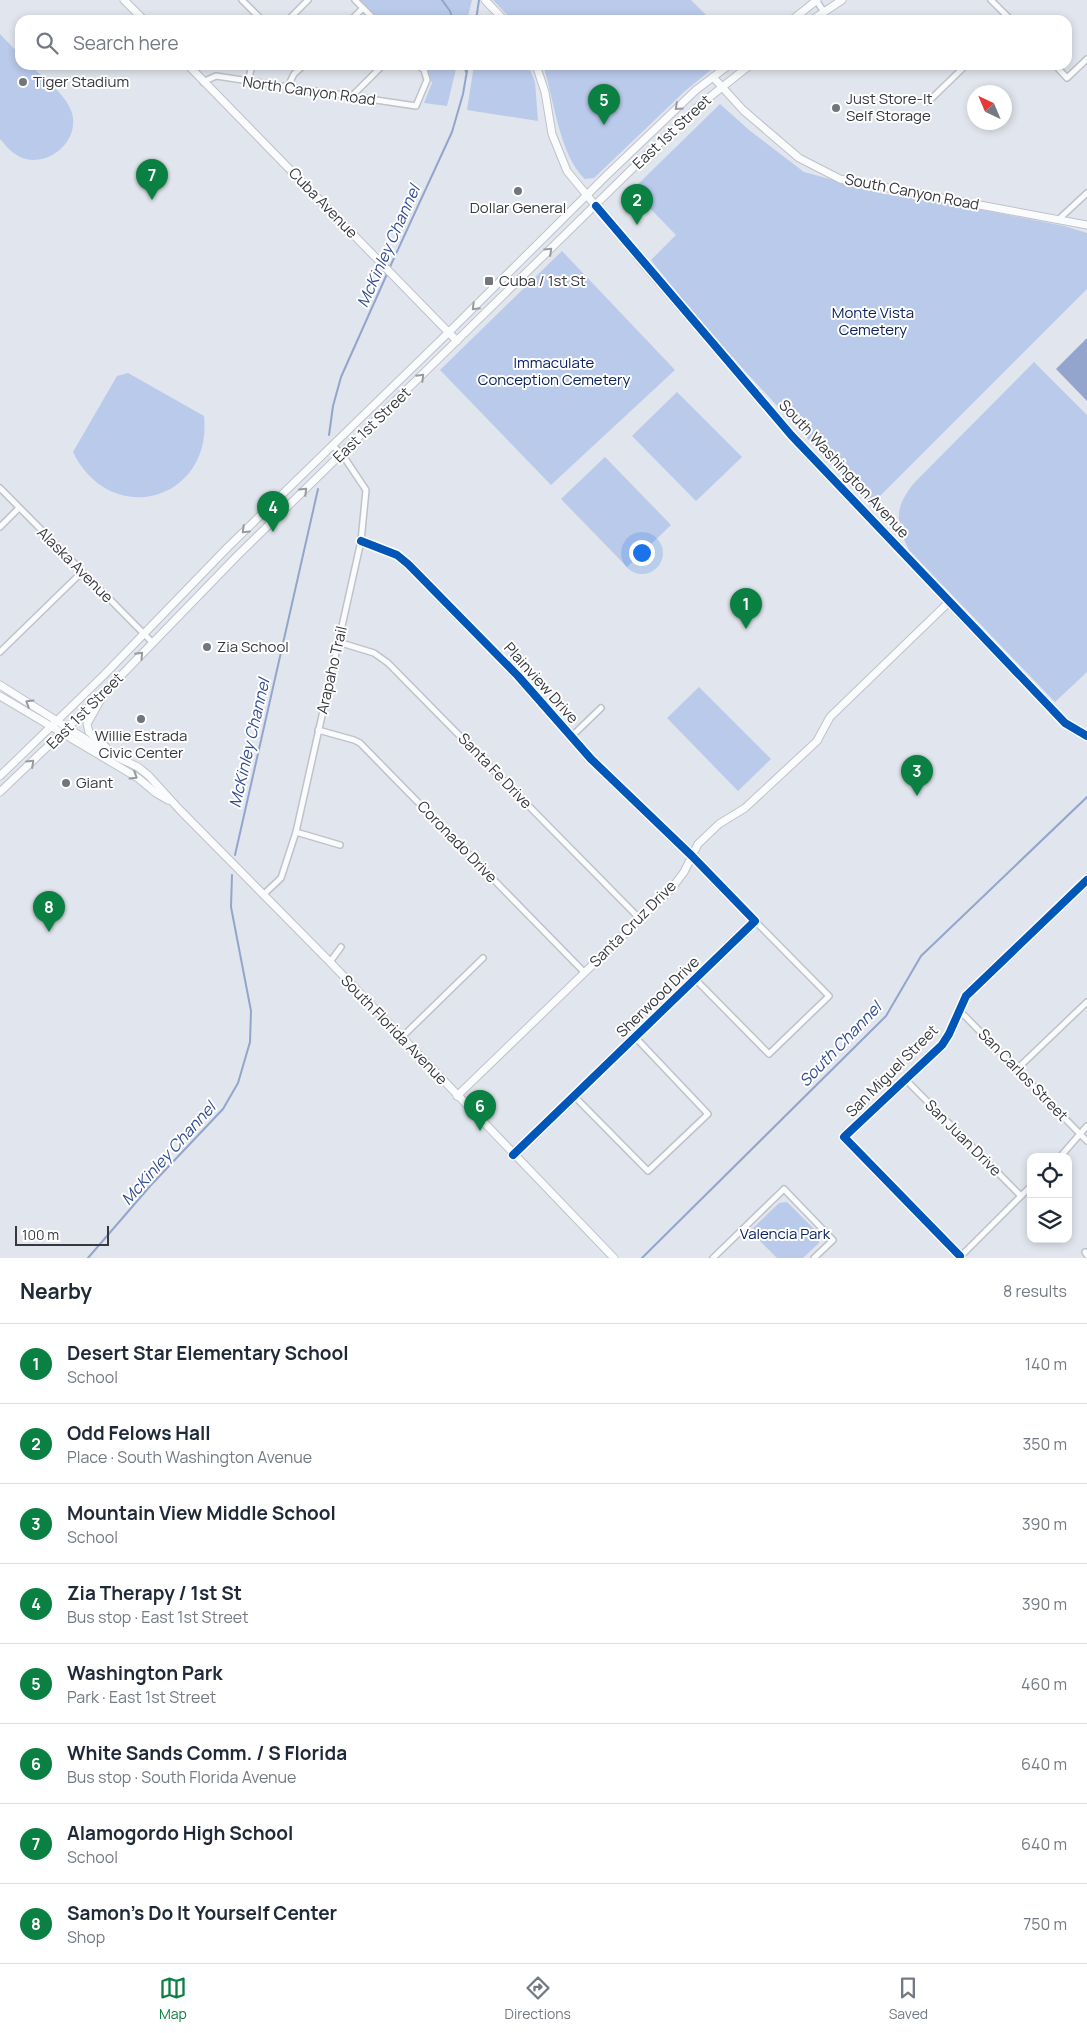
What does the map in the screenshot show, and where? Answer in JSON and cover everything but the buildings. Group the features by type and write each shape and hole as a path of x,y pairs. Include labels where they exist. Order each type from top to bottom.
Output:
{"main road":[{"path":"124,0 139,15"},
{"path":"798,15 817,0"},
{"path":"820,15 842,0"},
{"path":"486,2 499,15"},
{"name":"Cuba Avenue","path":"193,70 457,341"},
{"name":"South Washington Avenue","path":"538,70 545,92 552,134 558,154 567,171 791,435 949,602"},
{"name":"East 1st Street","path":"0,776 104,675 228,547 671,113 722,70"},
{"name":"East 1st Street","path":"0,792 109,688 236,556 684,120 744,70"},
{"name":"South Canyon Road","path":"713,77 743,110 799,158 840,179 1087,225"},
{"name":"Santa Cruz Drive","path":"457,1096 672,888 684,872 698,844 719,824 745,808 817,741 830,716 949,602"},
{"name":"South Florida Avenue","path":"0,685 106,752 138,767 161,787 173,803 330,962 513,1155 614,1258"},
{"path":"109,688 87,724 89,732 106,747 127,758 138,767"},
{"name":"South Florida Avenue","path":"0,696 138,778 173,803"}],"street":[{"path":"242,0 257,15"},
{"path":"293,15 308,0"},
{"path":"355,0 370,15"},
{"path":"817,0 824,12"},
{"path":"991,0 1006,15"},
{"path":"355,15 363,8"},
{"path":"1060,70 1067,78 1087,59"},
{"path":"248,82 251,70"},
{"path":"287,88 294,74 298,70"},
{"path":"351,97 378,70"},
{"name":"North Canyon Road","path":"204,82 216,76 416,106 428,80 424,70"},
{"path":"928,102 961,70"},
{"path":"1059,219 1087,193"},
{"path":"390,390 398,400"},
{"name":"Arapaho Trail","path":"263,895 281,878 296,832 362,541 366,490 342,454 332,445"},
{"name":"Alaska Avenue","path":"0,488 152,642"},
{"path":"0,527 19,508"},
{"name":"Plainview Drive","path":"362,541 397,555 408,564 518,676 590,759 692,856"},
{"path":"0,652 82,572"},
{"name":"South Washington Avenue","path":"949,602 1065,723 1087,736"},
{"name":"Santa Fe Drive","path":"338,642 374,653 388,663 640,919"},
{"path":"571,737 601,708"},
{"name":"Coronado Drive","path":"318,730 360,743 584,972"},
{"path":"296,832 340,845"},
{"path":"692,856 829,996 769,1054 695,979"},
{"name":"San Miguel Street","path":"959,1257 844,1137 942,1045 966,996 1087,880"},
{"name":"Sherwood Drive","path":"513,1155 755,921"},
{"path":"330,962 341,947"},
{"path":"401,1038 483,958"},
{"path":"1017,1070 1087,1002"},
{"name":"San Carlos Street","path":"959,1010 1087,1140"},
{"path":"575,1097 648,1171 708,1114 636,1038"},
{"name":"San Juan Drive","path":"905,1079 1021,1196"},
{"path":"1063,1153 1087,1126"},
{"path":"714,1258 784,1189 833,1240 814,1258"},
{"path":"959,1257 1027,1190"}],"green space":[{"path":"360,0 472,0 468,15 375,15"},
{"path":"493,0 691,0 706,15 507,15"},
{"name":"Tiger Stadium","path":"0,34 15,50 15,70 35,70 67,102 73,119 72,130 62,148 53,155 42,159 31,160 20,157 0,139"},
{"path":"428,70 456,70 447,106 424,103 432,83"},
{"path":"473,70 530,70 535,82 538,121 467,110"},
{"path":"545,70 711,70 685,91 594,178 585,179 576,169 563,141"},
{"name":"Monte Vista Cemetery","path":"720,104 749,130 804,172 885,194 963,206 1064,226 1087,233 1087,289 871,505 730,354 651,260 676,235 632,190"},
{"name":"Immaculate Conception Cemetery","path":"562,251 675,370 551,485 440,370"},
{"path":"1034,362 1087,415 1087,672 1055,702 909,550 899,523 900,507 903,499 915,482"},
{"path":"128,373 204,416 203,445 193,468 177,485 156,495 134,497 111,491 90,476 73,452 117,376"},
{"path":"677,392 742,457 696,501 632,436"},
{"path":"605,457 671,525 627,567 561,499"},
{"path":"699,687 771,759 738,791 667,718"},
{"name":"Valencia Park","path":"787,1202 819,1234 819,1243 803,1258 777,1258 750,1231 779,1203"}],"shaded area":[{"path":"1087,338 1087,401 1056,369"}],"waterway":[{"path":"442,0 451,15"},
{"name":"McKinley Channel","path":"477,15 479,0"},
{"name":"McKinley Channel","path":"389,269 452,132 463,94 467,70"},
{"name":"McKinley Channel","path":"329,435 333,406 341,377 387,274"},
{"name":"McKinley Channel","path":"235,855 318,489"},
{"name":"South Channel","path":"642,1258 886,1016 921,956 1087,797"},
{"name":"McKinley Channel","path":"88,1258 151,1185 223,1109 238,1083 250,1042 251,1011 231,907 232,875"}],"cycle path":[{"path":"596,206 791,435 1065,723 1087,736"},
{"path":"361,541 397,555 408,564 518,676 591,759 692,856 755,921 513,1155"},
{"path":"960,1256 844,1137 942,1045 966,996 1087,880"}],"place":[{"name":"Tiger Stadium","path":"23,82"},
{"name":"Just Store-It Self Storage","path":"836,108"},
{"name":"Washington Park","path":"604,125"},
{"name":"Dollar General","path":"518,191"},
{"name":"Alamogordo High School","path":"152,200"},
{"name":"Odd Felows Hall","path":"637,225"},
{"name":"Cuba / 1st St","path":"489,281"},
{"name":"Zia Therapy / 1st St","path":"273,532"},
{"name":"Desert Star Elementary School","path":"746,629"},
{"name":"Zia School","path":"207,647"},
{"name":"Willie Estrada Civic Center","path":"141,719"},
{"name":"Giant","path":"66,783"},
{"name":"Mountain View Middle School","path":"917,796"},
{"name":"Samon's Do It Yourself Center","path":"49,932"},
{"name":"White Sands Comm. / S Florida","path":"480,1131"}]}
